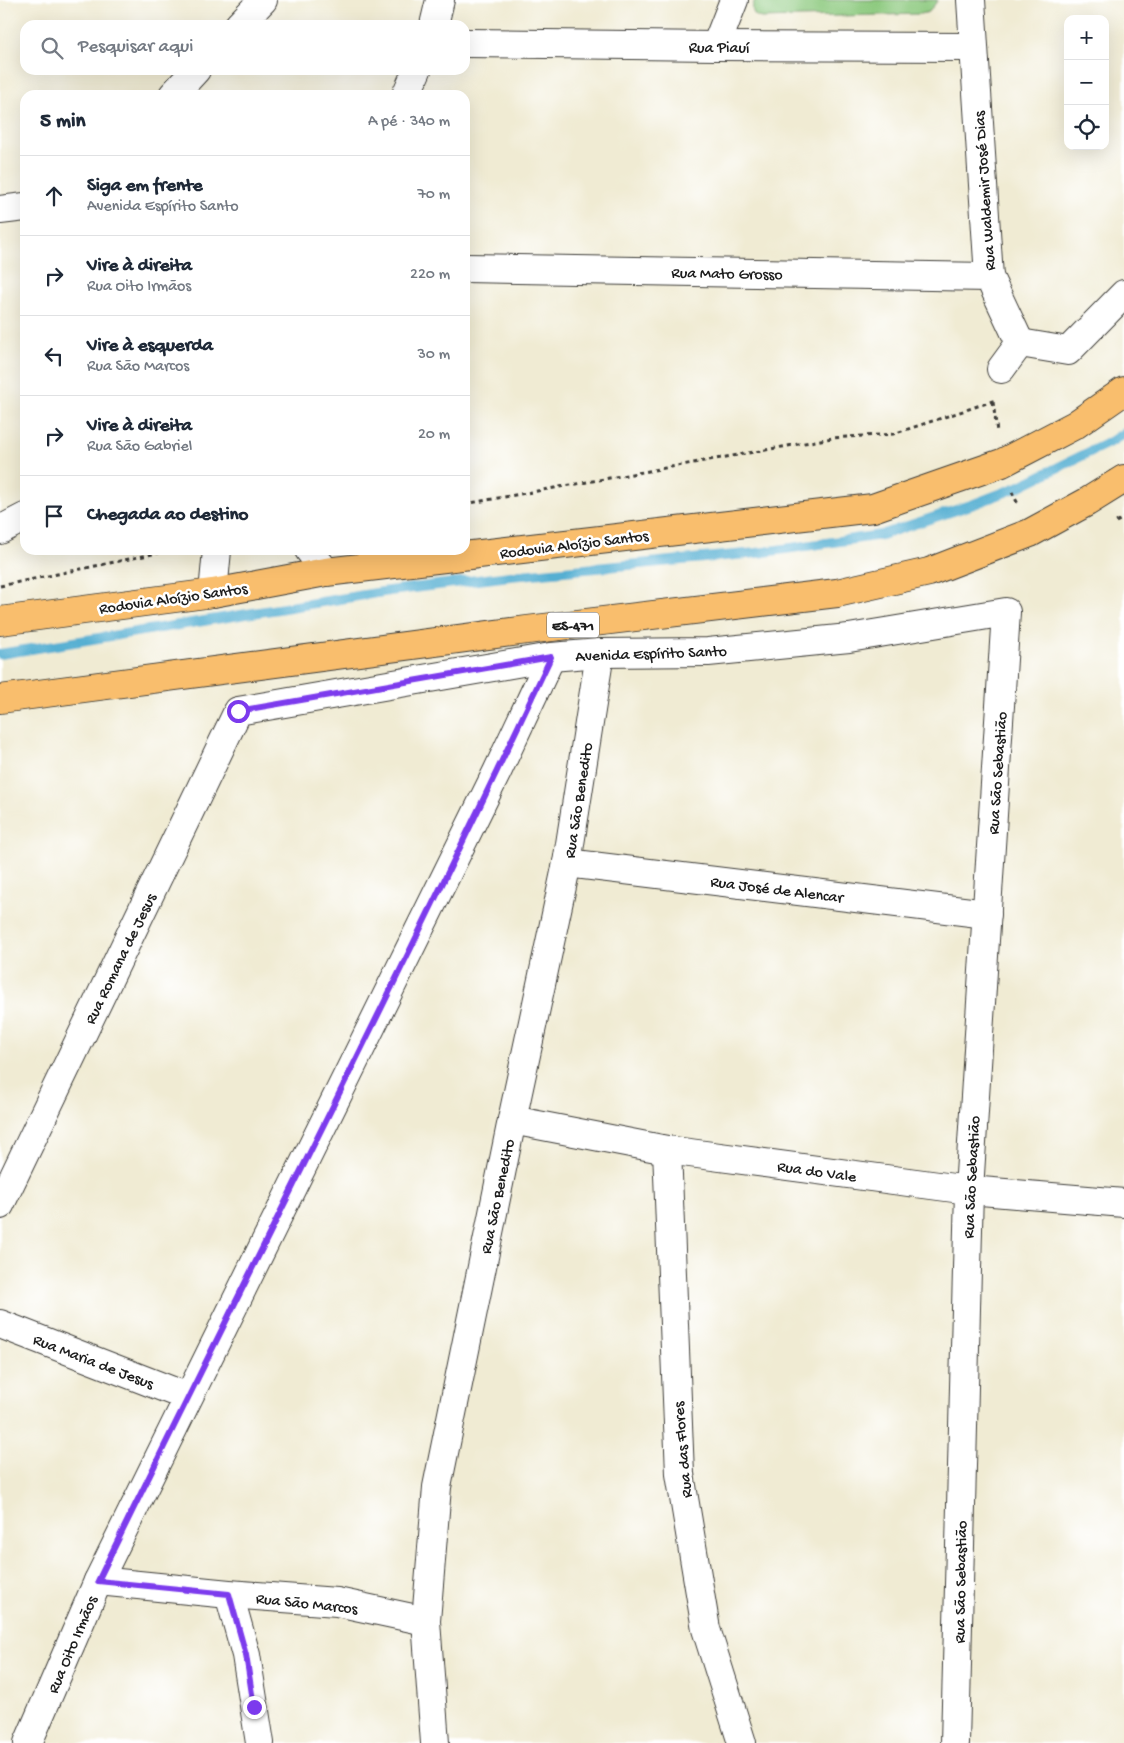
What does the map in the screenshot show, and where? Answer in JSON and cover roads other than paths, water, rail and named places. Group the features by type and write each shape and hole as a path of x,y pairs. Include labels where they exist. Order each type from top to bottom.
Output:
{"main road":[{"name":"Rodovia Aloízio Santos","path":"0,621 213,593 326,572 873,508 1004,471 1124,391"},
{"name":"ES-471","path":"0,699 526,630 837,593 928,572 1030,533 1124,479"}],"street":[{"path":"244,20 263,0"},
{"path":"435,20 440,0"},
{"path":"716,46 734,0"},
{"name":"Rua Waldemir José Dias","path":"971,0 989,277 1020,343"},
{"name":"Rua Piauí","path":"470,43 973,47"},
{"path":"178,90 191,75"},
{"path":"408,90 415,75"},
{"path":"0,210 20,208"},
{"name":"Rua Mato Grosso","path":"470,268 989,277"},
{"path":"1000,369 1020,343 1068,351 1124,294"},
{"path":"0,530 20,520"},
{"path":"213,593 217,555"},
{"path":"313,555 326,572"},
{"name":"Avenida Espírito Santo","path":"238,711 551,657 600,653 708,652 849,638 1006,612"},
{"name":"Rua São Sebastião","path":"955,1743 968,1190 1006,612"},
{"name":"Rua São Benedito","path":"435,1743 426,1621 436,1488 567,863 600,653"},
{"name":"Rua Oito Irmãos","path":"28,1743 98,1581 493,781 551,657"},
{"name":"Rua Romana de Jesus","path":"0,1205 238,711"},
{"name":"Rua José de Alencar","path":"567,863 986,914"},
{"name":"Rua do Vale","path":"512,1120 667,1150 968,1190 1124,1202"},
{"name":"Rua das Flores","path":"667,1150 680,1474 706,1629 742,1743"},
{"name":"Rua Maria de Jesus","path":"0,1324 188,1397"},
{"name":"Rua São Marcos","path":"98,1581 337,1602 426,1621"},
{"path":"229,1594 246,1655 260,1743"}],"waterway":[{"path":"0,654 389,591 510,576 757,553 881,535 1018,487 1112,441 1124,433"}]}
